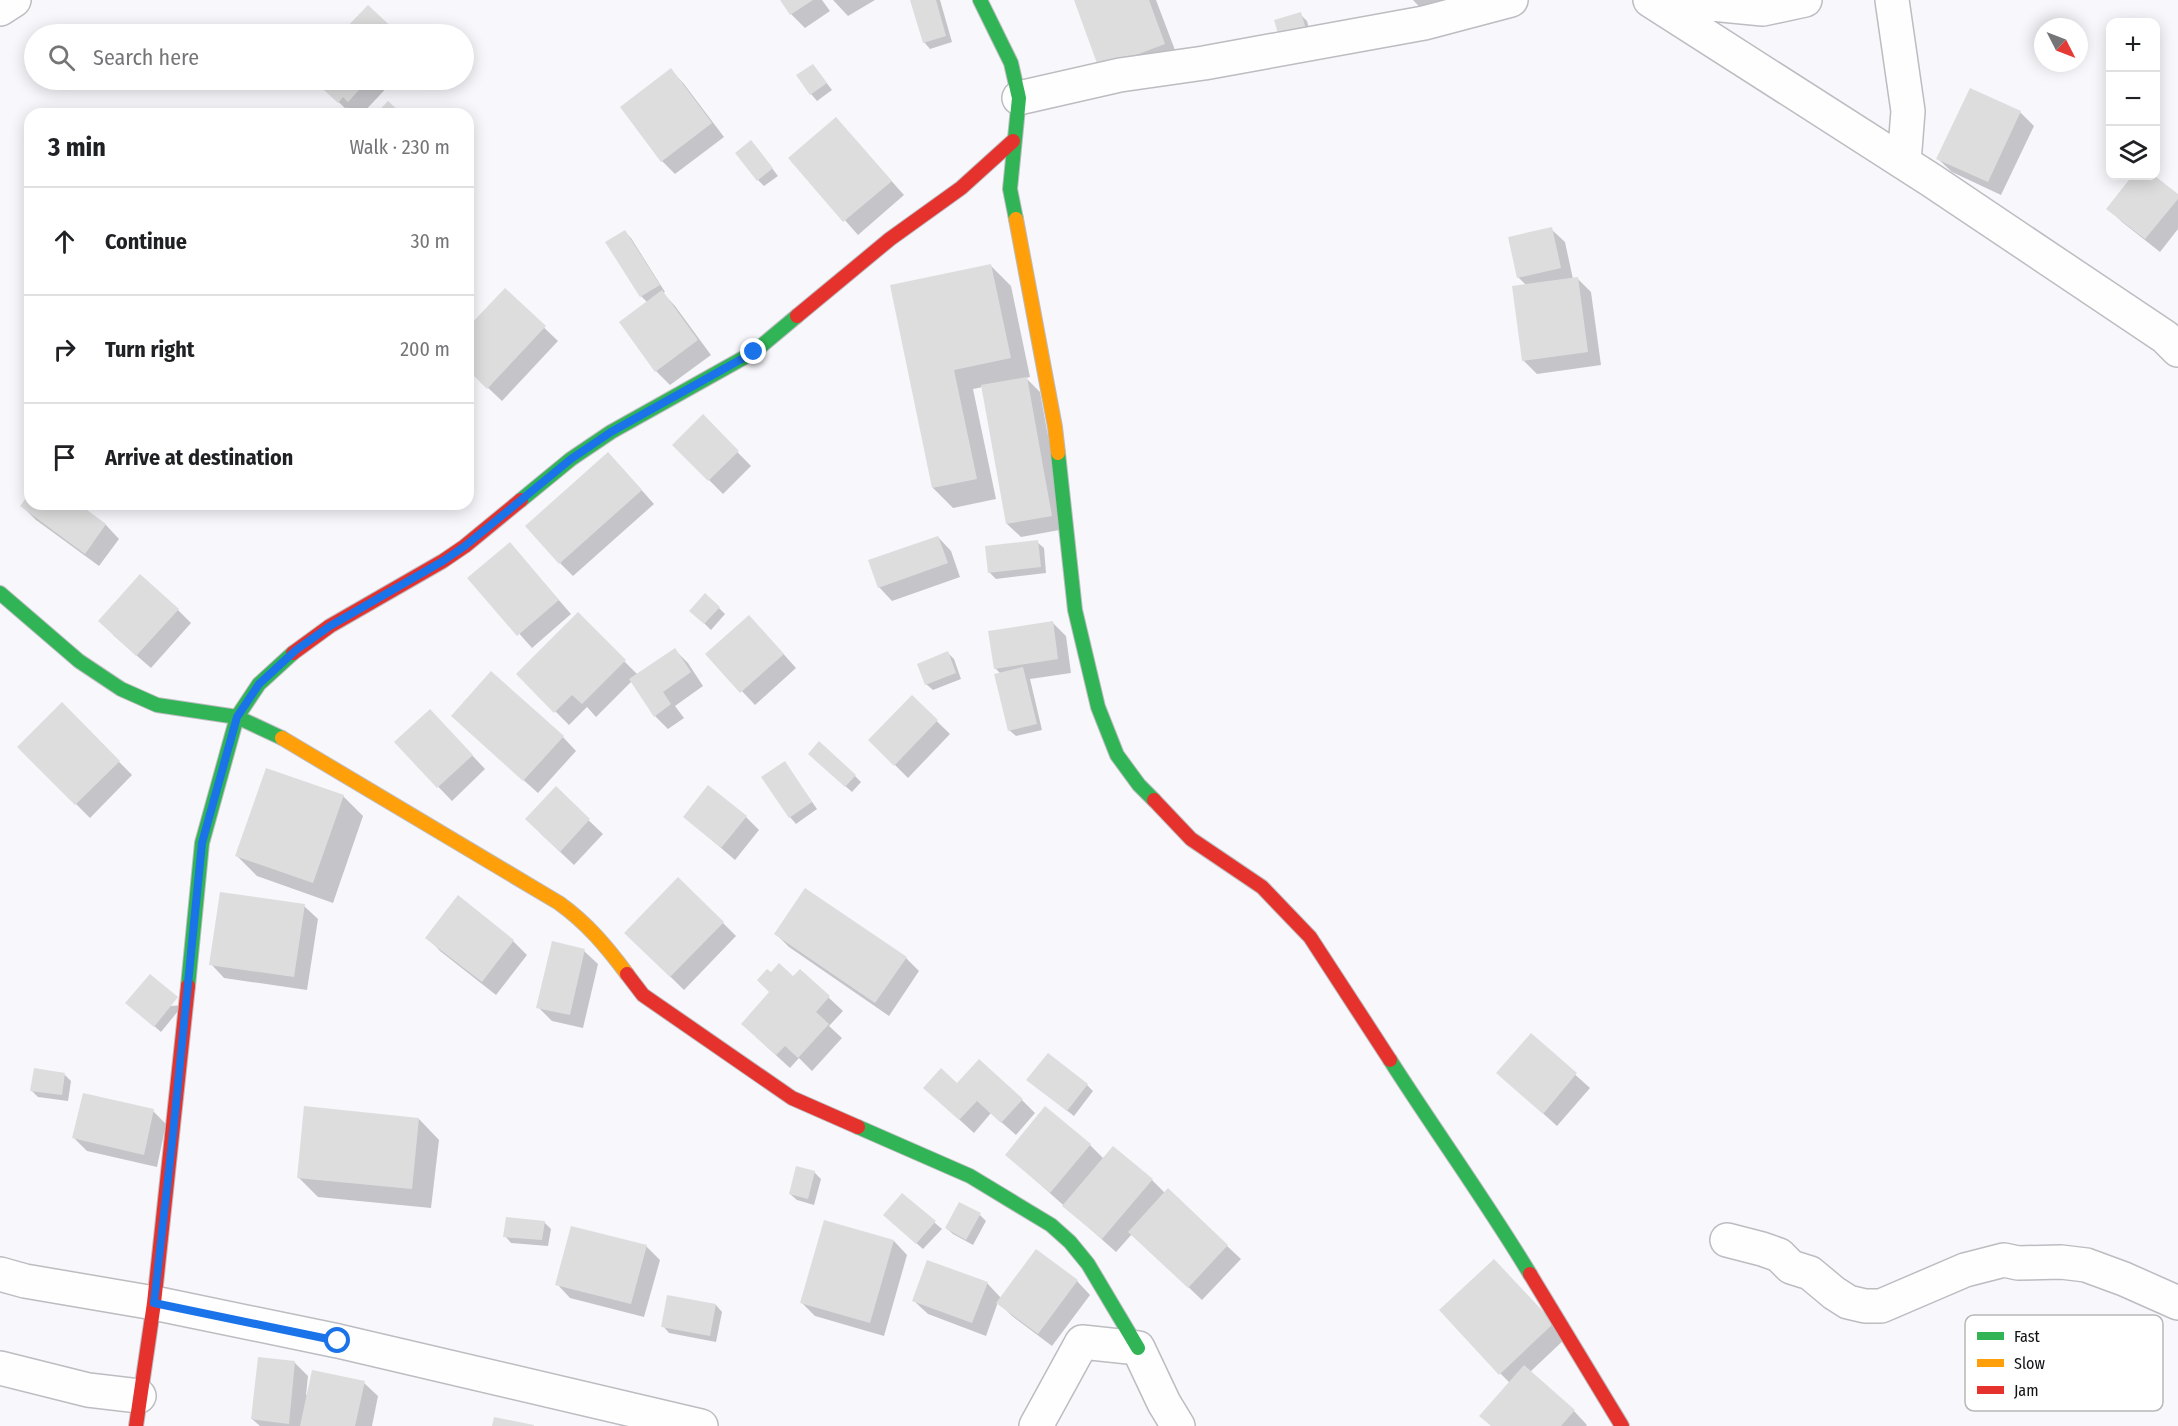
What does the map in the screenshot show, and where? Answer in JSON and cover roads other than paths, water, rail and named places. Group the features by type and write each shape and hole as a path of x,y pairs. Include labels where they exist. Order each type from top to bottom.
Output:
{"street":[{"path":"0,9 14,0"},
{"path":"980,0 1011,63 1019,98 1010,189 1055,427 1075,610 1098,707 1117,755 1139,785 1191,839 1262,887 1310,937 1425,1115 1499,1222 1622,1426"},
{"path":"1019,98 1119,75 1204,63 1424,23 1511,0"},
{"path":"1650,0 1904,162 2165,338 2178,350"},
{"path":"1670,0 1763,9 1805,0"},
{"path":"1892,0 1908,111 1904,162"},
{"path":"0,1368 88,1390 138,1411 154,1303 202,843 237,717 259,684 296,650 330,626 465,546 571,459 611,432 754,352 890,239 961,188 1014,141"},
{"path":"0,593 79,661 121,688 158,705 237,717 280,737 559,903 580,918 602,941 643,995 792,1098 970,1176 1051,1226 1070,1242 1089,1264 1138,1348 1164,1403 1178,1426"},
{"path":"1727,1240 1779,1255 1791,1267 1810,1273 1848,1302 1865,1306 1881,1306 1965,1270 2004,1260 2019,1263 2061,1262 2086,1265 2178,1302"},
{"path":"0,1274 24,1281 154,1303 338,1341 701,1426"},
{"path":"1036,1426 1082,1342 1138,1348"}]}
